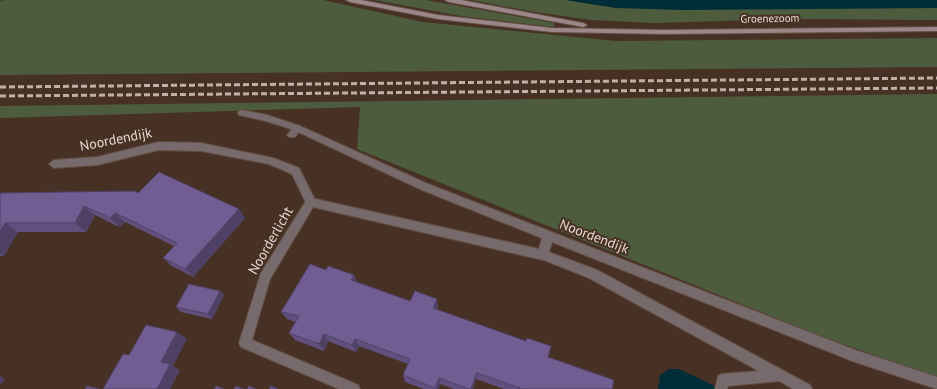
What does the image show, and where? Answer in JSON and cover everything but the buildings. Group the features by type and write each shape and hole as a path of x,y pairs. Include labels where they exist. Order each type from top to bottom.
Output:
{"street":[{"name":"Groenezoom","path":"350,0 438,18 552,30 664,32 937,29"},
{"name":"Groenezoom","path":"449,0 603,30"},
{"name":"Noordendijk","path":"242,114 267,118 294,132 658,282 855,356 937,384"},
{"name":"Noordendijk","path":"54,164 97,161 159,146 201,147 273,158 296,171 311,202"},
{"name":"Noorderlicht","path":"354,389 245,343 265,277 311,202 543,255"},
{"path":"548,236 543,255 592,274 806,389"},
{"path":"722,385 780,374"}],"green space":[{"path":"323,0 423,22 616,41 937,38 937,67 0,75 0,1"},
{"path":"374,0 426,0 554,23 554,27 461,16"},
{"path":"471,0 566,0 616,8 937,8 937,20 790,19 654,23 591,20"},
{"path":"937,94 937,378 813,333 357,149 360,107 0,118 0,106"}],"water":[{"path":"566,0 937,0 937,8 683,10 616,8"},
{"path":"669,369 679,369 721,389 658,389 660,375"}],"railway":[{"path":"0,87 937,78"},
{"path":"0,96 937,88"}]}
